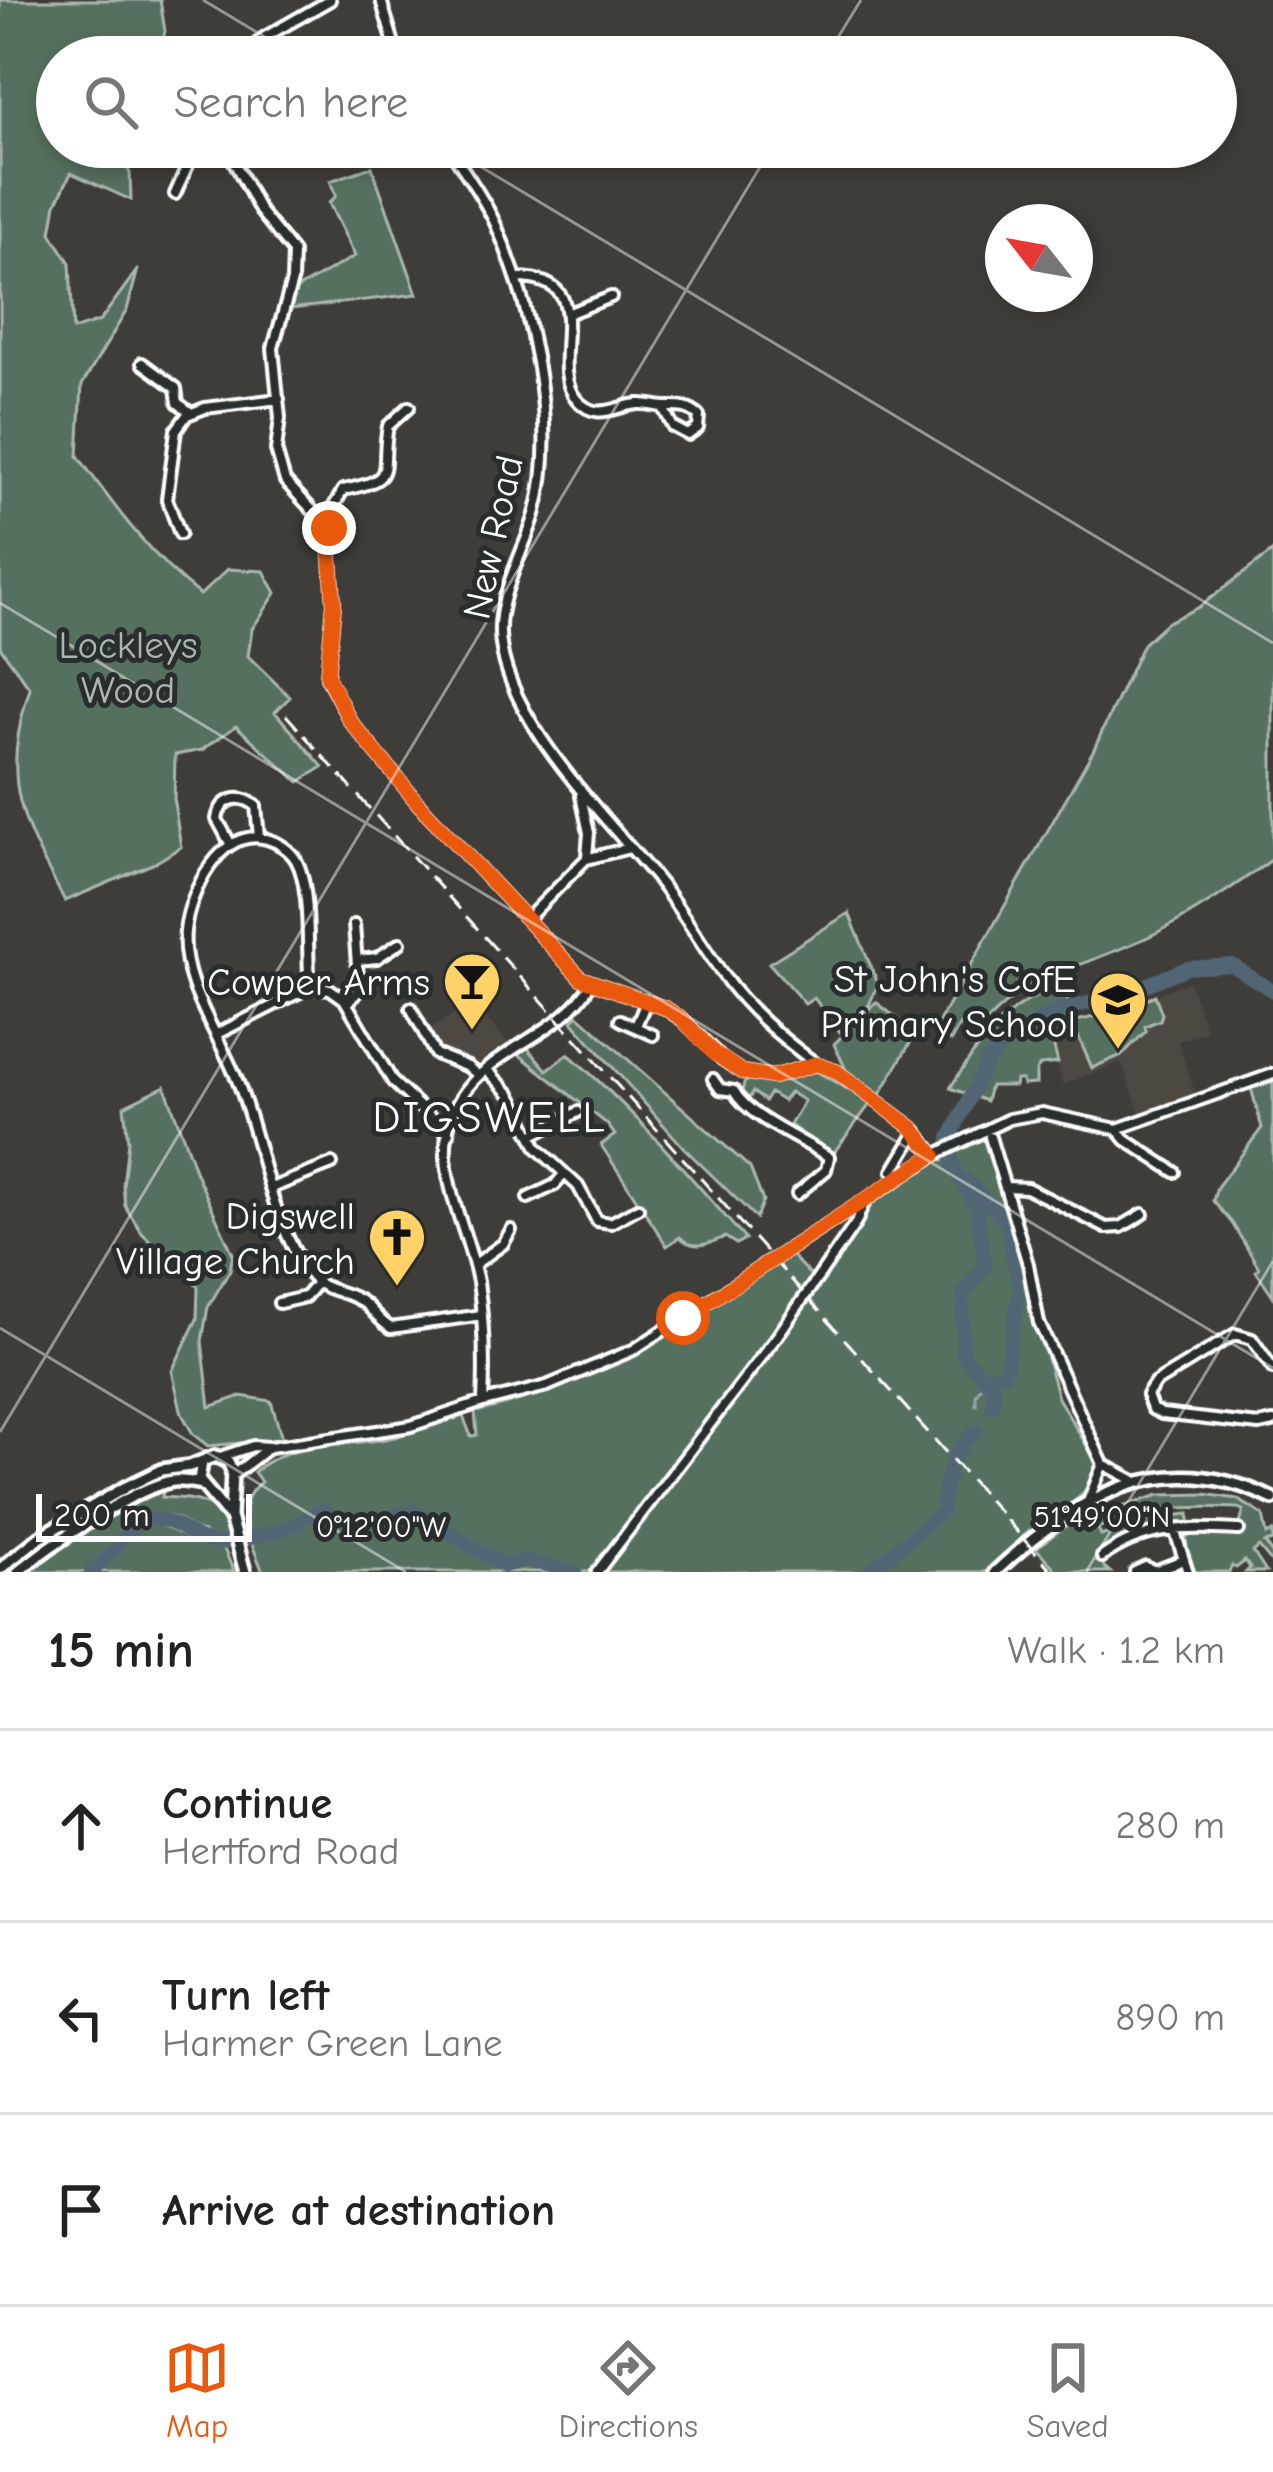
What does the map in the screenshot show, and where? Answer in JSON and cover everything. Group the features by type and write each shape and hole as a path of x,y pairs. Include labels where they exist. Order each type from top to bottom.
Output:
{"main road":[{"path":"0,1569 96,1503 161,1470 220,1456 231,1466 231,1521 245,1572"},
{"path":"202,1462 198,1470 205,1486 231,1521"},
{"path":"995,1572 1058,1517 1089,1498 1137,1482 1202,1478 1239,1485 1273,1499"},
{"path":"17,1572 70,1533 156,1487 174,1481 222,1489 231,1479"}],"street":[{"path":"267,36 330,0"},
{"path":"381,0 392,36"},
{"path":"176,194 187,168"},
{"path":"237,168 260,211 292,252 292,281 273,347 279,399 276,450 280,472 326,520 331,538 334,604 327,676 350,721 417,802 581,978 682,1019 714,1053 742,1072 773,1077 816,1064"},
{"name":"New Road","path":"462,168 496,224 537,365 542,471 536,509 500,627 502,650 520,698 581,794 662,886 740,996 778,1035 816,1064 841,1073 916,1131 934,1155"},
{"path":"515,278 536,278 557,290 567,314 569,388 580,403 600,412 644,403 676,406 699,416 698,428 688,435 678,432 663,408"},
{"path":"567,314 611,297"},
{"path":"142,363 176,388 178,403 191,413"},
{"path":"180,535 166,499 176,430 191,413 205,407 279,399"},
{"path":"326,520 343,490 366,487 377,480 387,460 388,426 409,407"},
{"path":"527,919 586,859 589,833 581,794"},
{"path":"231,845 218,819 222,806 232,799 246,799 256,806 260,837"},
{"path":"310,987 301,872 289,851 260,837 231,845 199,884 186,925 188,969 241,1088 271,1188 298,1256 317,1283 362,1302 391,1328 482,1315"},
{"path":"586,859 628,848"},
{"path":"347,1003 359,991 354,925"},
{"path":"358,960 377,958 400,943"},
{"path":"483,1402 482,1315 474,1265 448,1190 448,1134 457,1103 482,1072 569,1008 591,983"},
{"path":"217,1034 310,987 330,989 347,1003 393,1082 448,1134"},
{"path":"636,1026 646,1001"},
{"path":"411,1008 434,1054 482,1072 511,1095 531,1136 549,1161 578,1186 600,1222 611,1222 638,1208"},
{"path":"620,1020 652,1035"},
{"path":"734,1091 742,1072"},
{"path":"220,1456 253,1446 411,1426 536,1390 633,1350 934,1155 1025,1114 1042,1113 1117,1129 1273,1074"},
{"path":"713,1079 720,1089 734,1091 748,1111 786,1128 830,1157 826,1169 796,1194"},
{"path":"531,1136 578,1112"},
{"path":"1117,1129 1175,1172"},
{"path":"893,1171 916,1131"},
{"path":"990,1137 1007,1187 1039,1323 1103,1464 1137,1482"},
{"path":"271,1188 332,1164"},
{"path":"528,1198 555,1185 564,1174"},
{"path":"1007,1187 1027,1188 1106,1228 1120,1227 1143,1214"},
{"path":"597,1572 778,1335 865,1210 864,1203"},
{"path":"474,1265 503,1244 511,1231"},
{"path":"279,1303 305,1297 317,1283"},
{"path":"1273,1369 1252,1340 1235,1334 1155,1383 1147,1395 1152,1409 1162,1414 1259,1425 1273,1422"},
{"path":"231,1479 269,1447"},
{"path":"1089,1498 1103,1464"},
{"path":"1102,1557 1132,1538 1174,1528 1239,1530"},
{"path":"1174,1528 1188,1572"},
{"path":"1135,1572 1183,1561"}],"shaded area":[{"name":"St John's CofE Primary School","path":"1189,981 1206,1031 1178,1041 1197,1099 1142,1118 1121,1062 1063,1085 1048,1028 1114,1012"},
{"path":"472,1002 508,1043 475,1068 440,1055 429,1031"}],"green space":[{"name":"Lockleys Wood","path":"0,0 160,0 164,36 36,36 36,168 127,168 130,173 131,200 71,173 56,204 51,233 70,263 73,330 100,321 138,269 127,310 82,385 78,456 149,548 200,595 228,569 264,571 276,593 252,629 248,656 290,697 275,712 323,767 299,782 236,726 202,750 175,755 174,803 181,847 65,901 36,846 19,799 16,749 30,688 0,647"},
{"path":"372,168 417,294 290,309 295,290 355,256 329,203 336,196 330,181"},
{"path":"1273,551 1273,859 1170,926 1034,985 993,1015 977,1035 960,1024 951,1041 934,1030 1093,751 1143,644 1166,623 1199,607"},
{"path":"849,913 878,984 869,1005 840,1032 814,998 805,1004 769,963"},
{"path":"1063,983 1073,1022 1155,995 1160,1020 1145,1026 1146,1031 1122,1055 1092,1068 1072,1022 1049,1028 1058,1063 1041,1065 1036,1084 1016,1080 1015,1086 990,1086 986,1101 950,1088 1009,1013"},
{"path":"876,1002 916,1033 878,1098 847,1072 834,1044"},
{"path":"578,1015 750,1168 763,1201 756,1218 684,1148 572,1021"},
{"path":"526,1046 547,1070 568,1054 592,1075 745,1239 736,1244 725,1237 696,1245 680,1237 667,1246 601,1145 615,1135 517,1053"},
{"path":"816,1071 871,1103 832,1155 790,1125 804,1101 790,1092 783,1101 770,1093 765,1101 753,1092 749,1099 742,1092 750,1079 777,1081"},
{"path":"1273,1081 1273,1296 1232,1223 1213,1201 1217,1187 1262,1128 1251,1088"},
{"path":"165,1086 196,1173 233,1254 230,1270 208,1307 202,1341 210,1407 241,1396 271,1401 282,1439 208,1446 193,1434 182,1414 172,1371 197,1319 198,1287 142,1233 125,1206 123,1186 128,1141 124,1106"},
{"path":"983,1139 991,1148 1005,1189 1058,1398 1098,1458 1084,1492 1034,1531 1029,1530 990,1572 600,1572 798,1313 877,1197 940,1156 944,1162 942,1156"},
{"path":"791,1255 813,1278 623,1536 591,1572 263,1572 245,1513 252,1491 261,1482 254,1472 269,1461 301,1449 390,1438 463,1416 471,1436 477,1435 475,1412 519,1401 600,1368"},
{"path":"164,1488 162,1497 213,1508 230,1539 210,1540 178,1519 158,1515 138,1523 99,1566 137,1529 152,1521 201,1544 224,1549 234,1572 24,1572 88,1527"},
{"path":"1159,1495 1237,1499 1263,1515 1267,1535 1273,1532 1273,1541 1265,1543 1273,1564 1259,1547 1253,1552 1266,1572 1246,1572 1250,1568 1245,1561 1229,1572 1194,1572 1186,1531 1237,1534 1244,1510 1238,1508 1166,1509 1098,1528 1101,1536 1151,1518 1189,1514 1189,1522 1152,1526 1120,1539 1101,1556 1110,1572 1058,1572 1036,1548 1091,1512 1093,1516"}],"waterway":[{"path":"992,1407 994,1390 963,1355 962,1296 985,1267 977,1209 952,1164 950,1138 988,1060 1002,1045 1053,1012 1127,993 1187,968 1232,965 1273,991"},
{"path":"966,1179 1006,1222 1018,1282"},
{"path":"986,1378 1005,1372 1019,1295"},
{"path":"976,1405 976,1394 986,1378"},
{"path":"868,1572 942,1512 951,1467 961,1447 977,1431"},
{"path":"91,1572 146,1521 164,1520 208,1541 224,1543 284,1529 324,1510 347,1525 414,1511 504,1566 526,1560 575,1572"}],"railway":[{"path":"286,715 1053,1572"}],"place":[{"name":"Cowper Arms","path":"472,1032"},
{"name":"St John's CofE Primary School","path":"1118,1051"},
{"name":"Digswell Village Church","path":"397,1288"}],"district":[{"name":"DIGSWELL","path":"490,1116"}],"route":[{"path":"329,528 334,604 327,676 350,721 417,802 581,978 665,1008 742,1072 765,1078 816,1064 836,1071 913,1128 934,1155 683,1318"}]}
